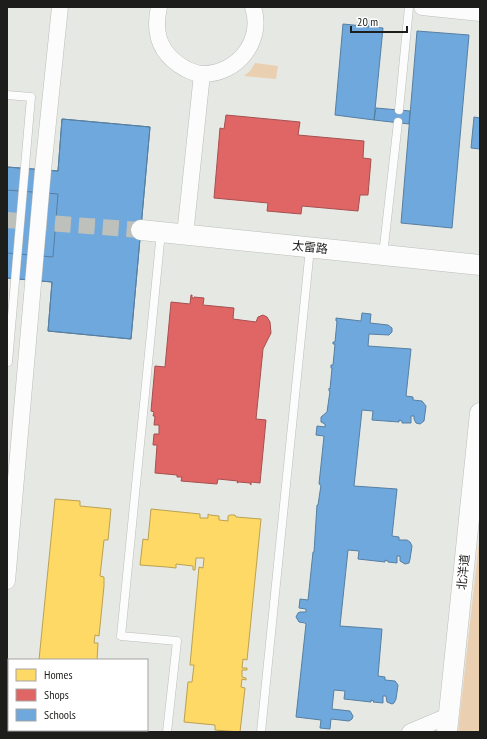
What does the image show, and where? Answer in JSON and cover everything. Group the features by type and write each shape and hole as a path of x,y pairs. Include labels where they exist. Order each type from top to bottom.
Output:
{"street":[{"path":"7,581 43,177 60,7"},
{"path":"159,7 156,23 158,38 165,53 176,64 190,71 202,74 220,72 234,66 244,56 252,43 256,29 253,7"},
{"path":"422,7 480,13"},
{"path":"185,235 202,74"},
{"name":"太雷路","path":"141,230 480,265"},
{"name":"北洋道","path":"448,724 480,413"},
{"path":"410,732 448,724"}],"lane":[{"path":"399,110 409,7"},
{"path":"7,95 31,97 8,362"},
{"path":"383,255 398,122"},
{"path":"161,232 120,636 177,641 167,732"},
{"path":"261,732 310,247"}],"shaded area":[{"path":"255,63 278,66 276,79 244,76 250,71"},
{"path":"480,533 480,732 458,732"}],"building: Homes":[{"path":"55,499 80,501 80,506 111,509 108,540 104,540 100,576 104,577 104,586 99,636 95,635 94,643 98,643 97,659 39,659"},
{"path":"151,509 200,514 200,518 208,518 208,514 219,516 219,520 228,521 228,516 230,515 235,515 236,517 261,519 247,660 243,659 242,668 247,668 247,670 242,670 242,677 246,678 246,680 242,679 241,687 245,688 240,732 215,730 215,725 184,722 188,682 192,682 194,665 190,665 199,567 203,568 204,558 196,558 195,570 193,570 193,566 176,564 176,568 140,565 143,539 148,540"}],"building: Shops":[{"path":"226,115 300,122 298,135 364,141 363,158 371,159 368,195 360,195 358,211 302,206 301,214 267,211 268,203 214,198 220,128 224,129"},
{"path":"191,295 192,298 204,298 203,305 234,308 233,319 256,322 258,317 263,315 267,317 270,322 271,333 263,349 256,419 266,420 260,483 251,482 251,485 250,483 237,483 238,481 218,479 217,484 181,481 182,477 177,477 177,475 155,473 157,445 153,445 154,434 159,434 159,425 154,425 155,416 153,416 154,412 151,411 155,366 165,367 171,302 190,304"}],"building: Schools":[{"path":"361,20 369,20 369,27 360,26"},
{"path":"343,24 383,28 374,120 335,115"},
{"path":"417,31 469,35 452,228 401,223"},
{"path":"376,108 410,111 409,124 374,120"},
{"path":"474,117 480,118 480,149 471,148"},
{"path":"62,119 150,127 131,339 48,331 52,282 7,278 7,253 53,257 58,194 7,190 7,167 58,171"},
{"path":"62,119 150,127 131,339 48,331 52,282 7,278 7,167 58,171"},
{"path":"362,313 371,314 370,323 388,325 392,328 392,332 389,335 369,334 368,346 411,349 406,396 413,397 413,400 422,401 426,406 424,421 420,424 416,423 414,416 411,416 411,423 402,423 402,421 399,420 399,422 372,420 373,411 362,410 354,486 397,489 392,536 399,537 399,540 407,540 412,546 409,563 405,564 400,561 400,556 397,556 397,563 388,562 385,560 385,562 358,559 359,551 348,550 340,626 382,629 378,676 385,677 385,680 395,681 398,685 396,699 392,704 387,702 386,696 383,696 383,703 373,702 374,701 371,700 371,702 344,699 345,691 334,690 332,709 350,711 353,716 349,721 331,719 330,729 320,728 321,720 296,717 306,624 299,622 296,617 300,612 306,612 306,609 299,608 300,599 308,600 314,552 317,505 321,485 319,484 324,436 316,435 317,426 325,427 325,424 321,422 321,417 327,412 332,368 331,365 333,365 335,344 333,344 333,342 335,342 336,318 361,321"}],"tunnel":[{"path":"7,220 141,230"}]}
